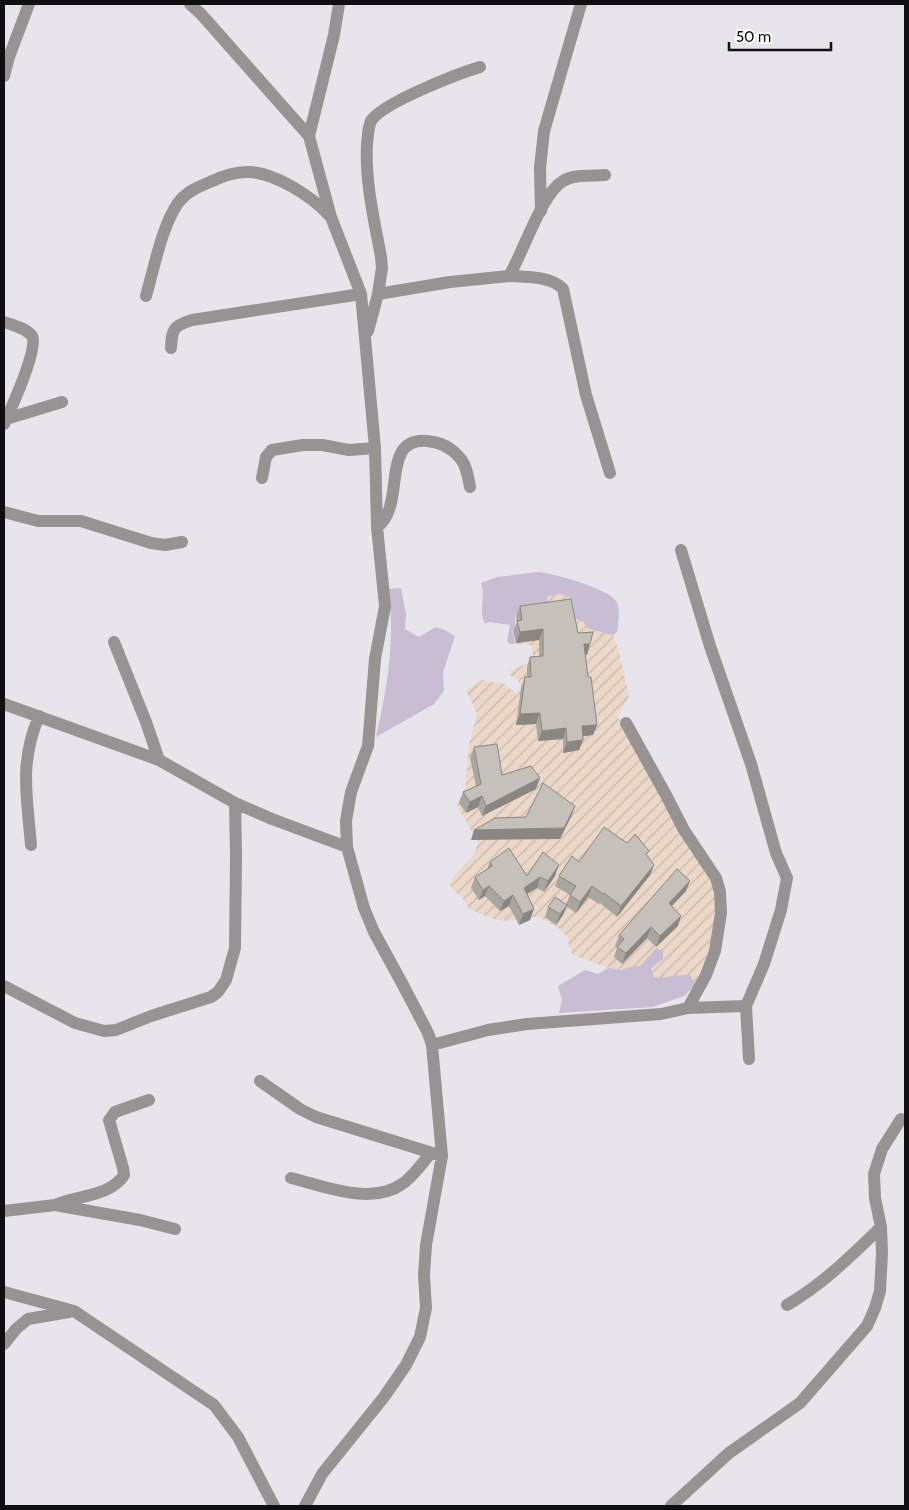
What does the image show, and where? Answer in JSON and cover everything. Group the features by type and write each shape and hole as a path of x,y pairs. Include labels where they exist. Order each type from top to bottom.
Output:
{"street":[{"path":"4,76 8,57 29,4"},
{"path":"190,4 309,136 330,217 361,294 375,448 377,527 385,606 375,659 368,746 351,792 346,820 347,847 364,908 374,932 428,1033 432,1045 436,1154 424,1275 426,1308 420,1337 406,1365 384,1397 322,1474 305,1506"},
{"path":"309,136 334,36 339,4"},
{"path":"540,211 540,168 544,131 581,4"},
{"path":"366,338 378,294 382,268 366,164 368,132 371,121 391,105 438,83 480,67"},
{"path":"146,296 166,227 174,209 184,196 196,188 230,174 250,172 272,177 304,194 318,204 330,217"},
{"path":"509,276 540,211 550,195 563,181 574,177 605,175"},
{"path":"378,294 450,282 509,276 547,280 559,285 563,289 586,395 610,473"},
{"path":"171,348 174,330 180,324 192,320 361,294"},
{"path":"4,322 25,330 32,336 33,340 28,365 5,422"},
{"path":"5,422 62,402"},
{"path":"377,527 383,523 389,513 398,456 404,447 410,444 424,441 439,442 451,449 462,459 470,487"},
{"path":"262,478 266,457 272,450 303,445 322,445 349,450 375,448"},
{"path":"4,512 38,521 81,522 151,543 165,545 182,542"},
{"path":"681,550 710,646 751,764 776,853 787,878 781,910 764,964 746,1006 750,1059"},
{"path":"114,642 159,760"},
{"path":"4,704 159,760 235,803 347,847"},
{"path":"31,845 25,776 28,746 39,716"},
{"path":"626,724 684,830 716,878 720,892 721,914 715,951 706,975 688,1008"},
{"path":"4,986 75,1023 104,1031 116,1030 151,1016 211,997 218,992 229,971 234,948 236,882 235,803"},
{"path":"432,1045 488,1030 575,1019 661,1014 688,1008 746,1006"},
{"path":"260,1081 300,1109 316,1117 436,1154"},
{"path":"55,1206 65,1200 106,1190 119,1183 124,1175 123,1168 109,1120 115,1112 148,1100"},
{"path":"671,1506 729,1453 800,1403 867,1326 880,1291 882,1253 881,1227 875,1198 874,1174 882,1149 901,1119"},
{"path":"291,1178 357,1194 372,1194 387,1191 402,1184 436,1154"},
{"path":"4,1211 55,1206 140,1220 175,1229"},
{"path":"787,1305 818,1285 839,1268 881,1227"},
{"path":"4,1292 74,1311 214,1405 238,1437 274,1506"},
{"path":"4,1344 16,1329 28,1319 74,1311"}],"shaded area":[{"path":"537,572 579,582 611,596 616,601 618,608 617,632 613,635 589,629 583,622 573,617 569,597 560,594 547,596 548,606 544,610 515,615 515,629 512,631 515,644 510,644 507,641 510,625 489,622 485,624 482,614 483,593 481,583 497,577"},
{"path":"401,588 406,614 405,629 419,637 436,627 455,636 443,672 444,691 434,704 376,737 384,700 391,645 388,589"},
{"path":"560,594 570,597 573,617 583,622 589,629 613,635 618,648 629,696 618,716 625,734 706,867 716,896 713,934 708,953 695,983 689,975 681,974 677,977 663,979 654,977 651,968 640,966 621,970 608,968 573,955 569,947 568,938 560,929 541,918 533,917 506,921 493,919 469,909 464,900 449,885 454,876 475,853 478,843 457,805 465,788 469,744 477,714 466,691 482,680 505,684 517,695 521,688 518,680 509,675 511,670 525,664 541,664 534,659 531,645 515,644 512,631 516,624 515,615 544,610 546,596"},
{"path":"656,948 663,951 663,959 651,968 654,977 690,975 695,983 684,996 653,1007 559,1013 562,1000 558,986 585,970 598,974 608,968 621,970 640,966"}],"building":[{"path":"571,599 578,633 593,632 590,644 584,644 588,677 591,677 597,725 582,726 583,740 567,742 566,728 542,731 540,713 520,714 525,677 531,677 530,657 543,656 543,629 520,632 517,621 522,620 520,606"},
{"path":"497,744 502,775 531,766 540,778 486,806 482,796 470,802 463,792 481,784 474,747"},
{"path":"543,783 575,806 564,828 474,830 495,818 526,817"},
{"path":"604,827 627,843 635,834 649,851 646,854 654,865 621,906 592,886 580,902 570,895 576,886 559,876 572,856 579,862"},
{"path":"509,848 527,876 543,852 559,865 548,881 540,877 524,888 534,909 523,914 513,895 504,901 489,886 483,890 475,877 492,866 490,862"},
{"path":"677,869 690,881 669,903 681,916 660,936 651,927 626,953 617,947 624,939 619,935"},
{"path":"555,897 567,905 560,914 548,907"}]}
